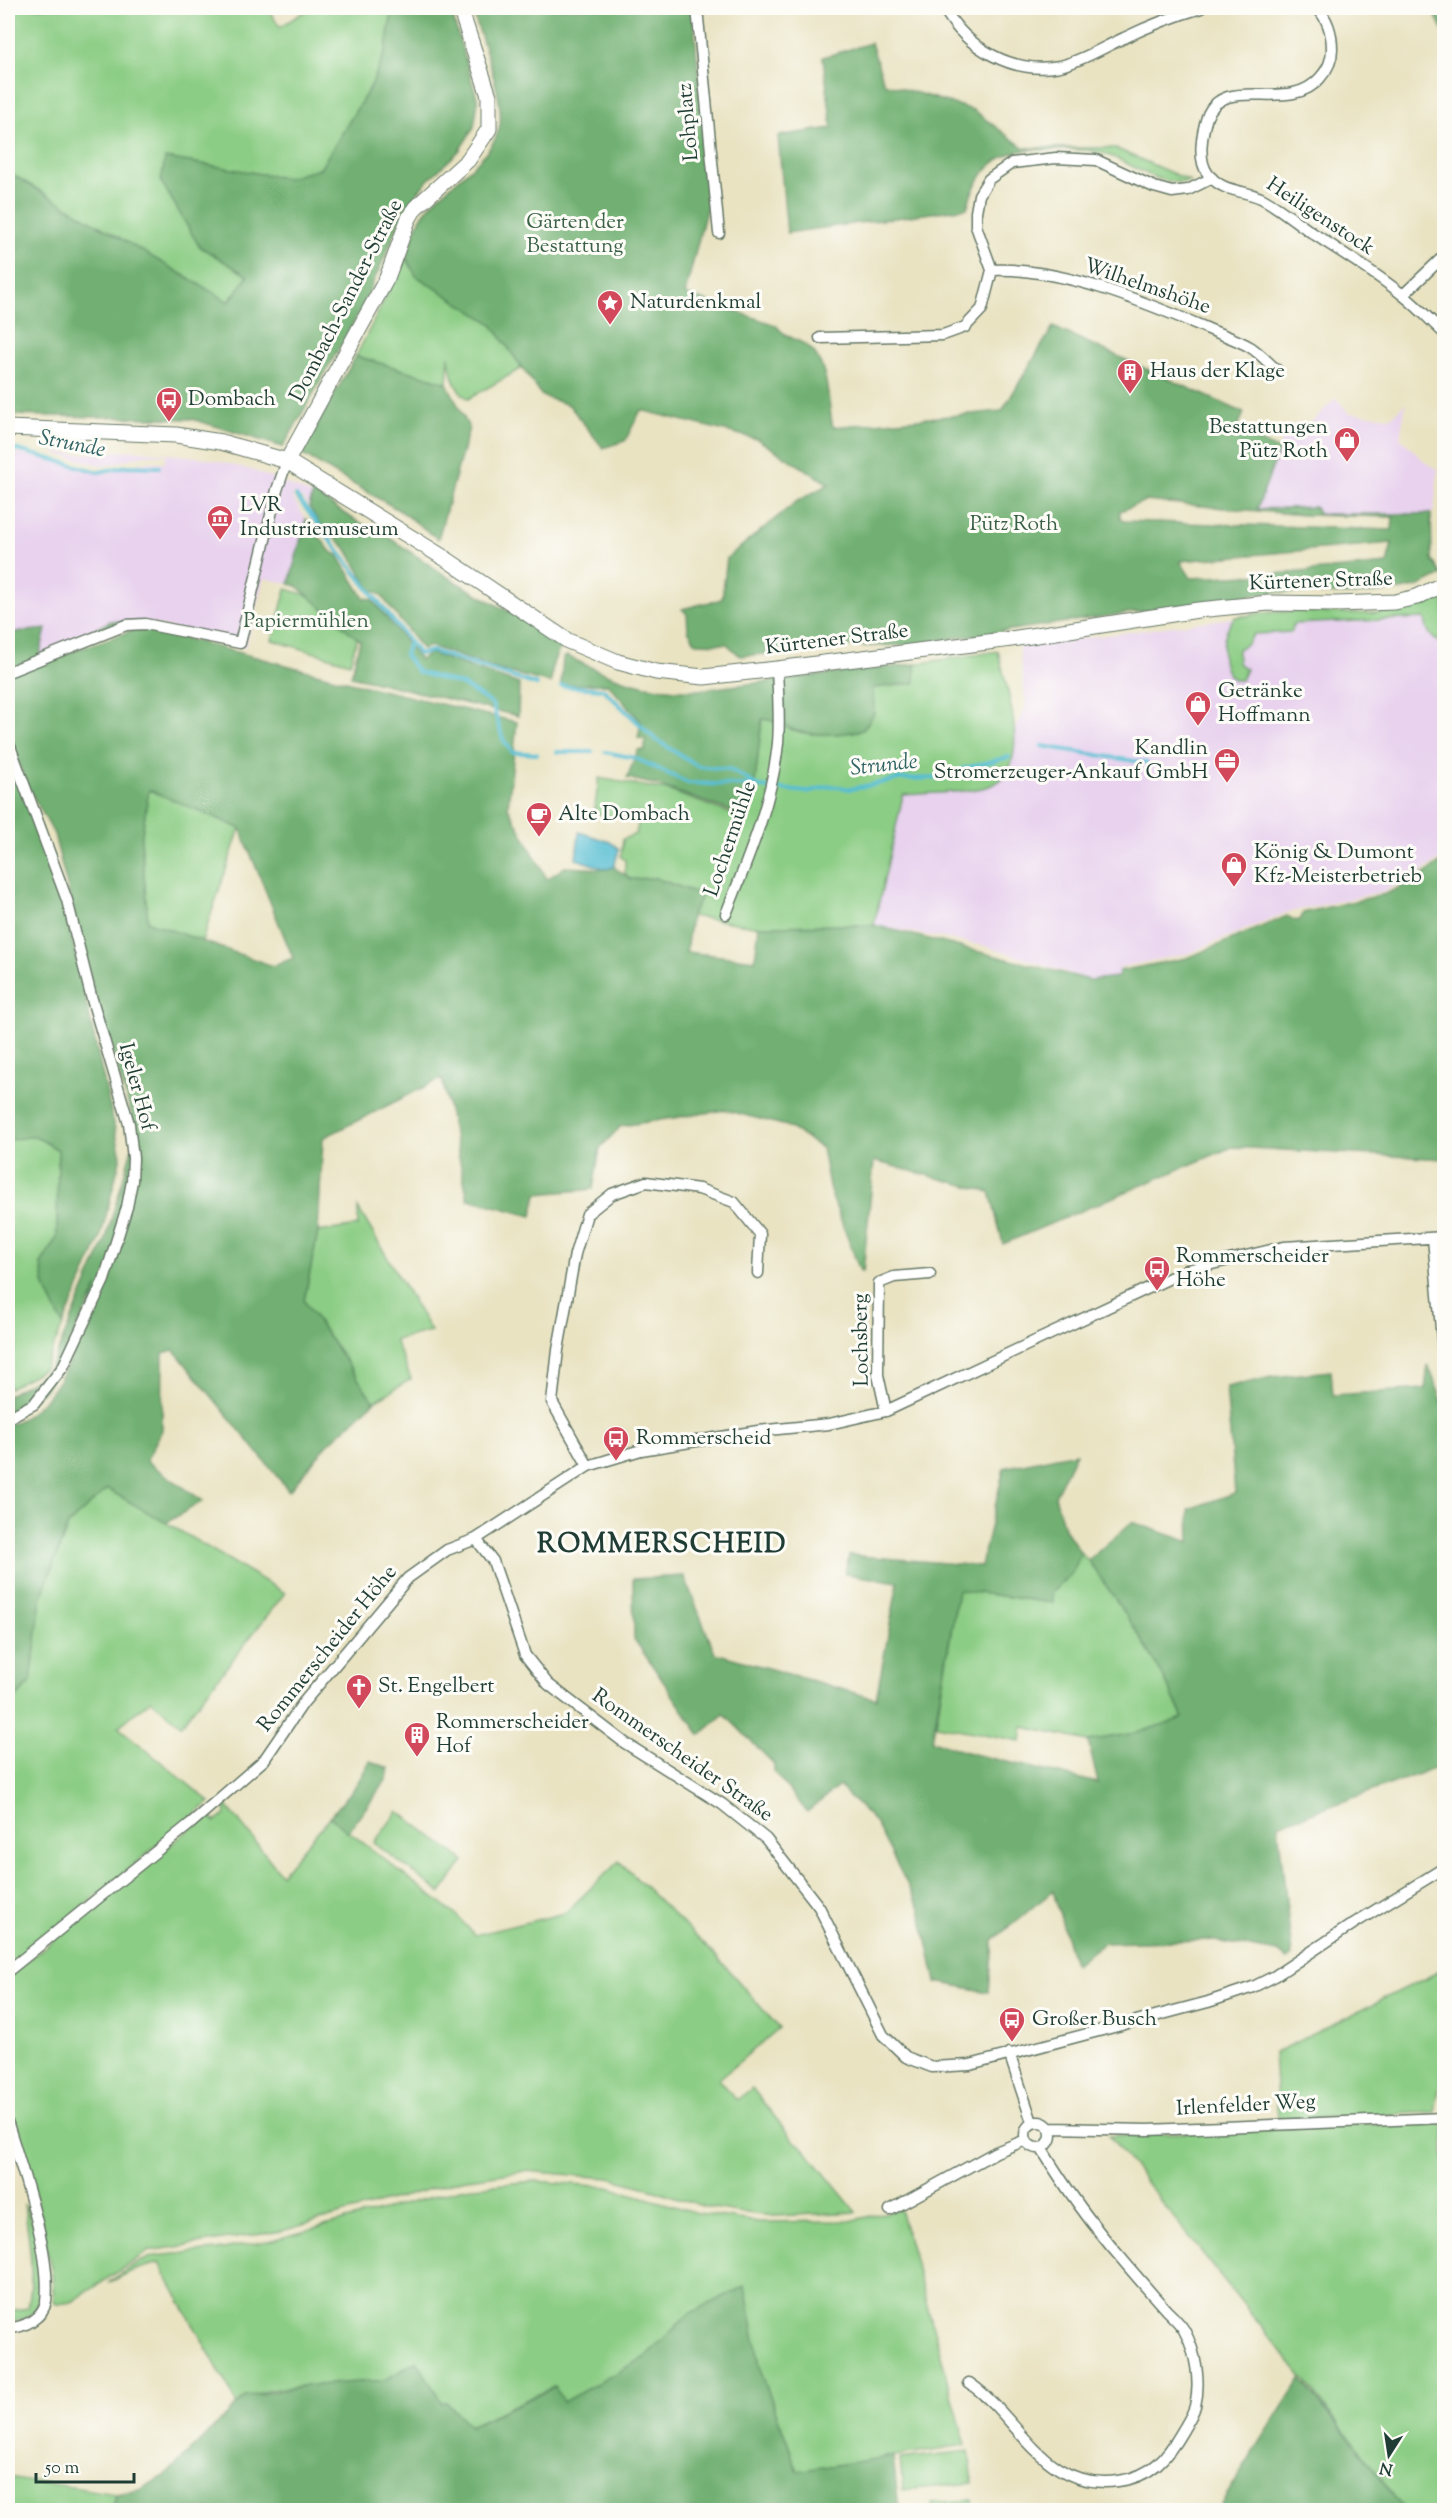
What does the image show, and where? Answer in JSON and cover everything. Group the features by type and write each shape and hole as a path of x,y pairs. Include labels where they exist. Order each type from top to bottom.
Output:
{"main road":[{"name":"Dombach-Sander-Straße","path":"287,461 387,278 408,220 415,208 468,160 489,129 489,96 460,8"},
{"name":"Kürtener Straße","path":"8,428 176,435 221,442 287,461 446,560 568,641 618,662 656,672 704,677 777,669 1011,639 1198,610 1269,603 1395,602 1417,597 1444,584"}],"street":[{"name":"Lohplatz","path":"698,8 718,233"},
{"path":"944,8 961,32 985,52 1003,60 1047,67 1077,61 1160,21 1201,8"},
{"path":"820,338 943,335 965,327 982,309 992,270 976,226 979,195 989,179 1012,162 1056,158 1096,160 1154,187 1172,192 1188,190 1212,178 1204,165 1202,141 1207,118 1215,105 1242,93 1286,96 1298,94 1311,87 1325,72 1331,60 1332,39 1326,19 1317,8"},
{"name":"Heiligenstock","path":"1212,178 1224,188 1260,198 1403,295 1444,333"},
{"path":"1403,295 1444,256"},
{"name":"Wilhelmshöhe","path":"992,270 1041,273 1089,286 1171,314 1251,347 1278,371"},
{"path":"8,672 126,625 145,624 240,643 277,490 287,461"},
{"name":"Lochermühle","path":"726,914 764,817 772,780 778,742 777,669"},
{"name":"Igeler Hof","path":"8,741 67,900 91,996 129,1124 133,1158 130,1190 105,1280 68,1356 34,1404 8,1418"},
{"path":"588,1466 552,1402 558,1350 575,1254 587,1214 612,1194 646,1182 699,1190 734,1202 760,1234 758,1273"},
{"name":"Rommerscheider Höhe","path":"8,1971 21,1957 190,1824 264,1760 303,1703 408,1578 447,1550 477,1539 588,1466 641,1450 758,1431 829,1424 886,1411 1187,1270 1284,1247 1444,1237"},
{"path":"1432,1238 1444,1363"},
{"name":"Lochsberg","path":"886,1411 878,1375 879,1283 894,1276 930,1274"},
{"name":"Rommerscheider Straße","path":"477,1539 493,1561 525,1655 548,1684 625,1743 723,1804 766,1839 819,1907 883,2035 906,2057 932,2067 970,2065 1008,2053 1208,2002 1253,1987 1275,1976 1353,1924 1444,1869"},
{"path":"1008,2053 1032,2122 1025,2133 1026,2140 1035,2148 1041,2148 1050,2140 1050,2128"},
{"name":"Irlenfelder Weg","path":"1032,2122 1041,2121 1050,2128 1148,2130 1444,2118"},
{"path":"8,2124 30,2195 45,2272 46,2292 46,2303 38,2316 29,2324 8,2328"},
{"path":"890,2210 996,2152 1026,2140"},
{"path":"969,2383 988,2396 1020,2436 1056,2468 1081,2478 1102,2481 1133,2479 1160,2464 1172,2450 1195,2407 1197,2371 1184,2330 1081,2208 1041,2148"}],"shaded area":[{"path":"1336,398 1349,413 1391,417 1406,403 1400,437 1426,463 1438,470 1434,510 1431,514 1318,514 1315,507 1256,510 1285,432 1296,437"},
{"path":"132,450 205,458 252,470 313,495 309,507 302,498 294,493 292,497 306,519 289,584 264,578 245,648 142,621 38,657 45,630 8,633 8,451 107,473 142,462 165,462 166,455 145,455 104,466 48,452 84,454"},
{"path":"1444,596 1444,857 1418,874 1385,891 1286,913 1186,954 1120,967 1119,977 1091,980 985,946 874,925 903,794 968,789 1015,752 1015,731 1026,706 1019,647 1276,612 1378,613 1423,605"}],"green space":[{"path":"8,8 267,8 280,27 310,8 393,8 385,52 371,86 320,169 286,178 165,158 199,246 248,276 228,302 8,172"},
{"path":"393,8 450,8 478,101 474,127 459,151 427,181 404,209 359,313 283,447 192,419 8,415 8,172 229,302 248,276 199,246 161,181 165,158 286,178 320,169 371,86 385,52"},
{"path":"471,8 693,8 708,202 685,294 776,325 783,332 810,348 821,365 827,385 833,427 1002,411 1053,327 1244,413 1236,431 1279,450 1257,509 1315,507 1318,514 1431,514 1432,560 1442,575 1420,586 1401,590 1353,595 1274,592 908,645 856,646 740,656 727,644 696,643 688,630 687,614 682,609 722,599 727,558 796,502 829,484 757,439 641,410 625,441 603,448 569,405 542,396 491,323 416,276 406,257 416,227 430,206 488,150 496,137 500,124 495,82","holes":["1145,501 1304,515 1393,517 1392,530 1124,521 1120,518 1120,511","1392,543 1387,564 1289,573 1191,578 1180,561"]},
{"path":"1432,8 1444,8 1444,33"},
{"path":"871,43 884,83 973,110 1023,147 1031,150 1008,155 989,167 976,185 967,208 787,233 778,136 832,128 823,57"},
{"path":"1023,148 1115,148 1190,181 1166,181 1110,156 1089,150"},
{"path":"406,257 417,276 491,323 522,368 468,399 459,390 454,380 449,356 447,383 356,356"},
{"path":"356,356 447,383 469,428 438,539 402,512 301,454"},
{"path":"313,493 358,522 382,533 454,581 563,642 553,663 551,683 500,670 430,646 422,649 381,595 370,589 346,548 319,523 309,507"},
{"path":"306,519 331,552 338,555 364,598 372,599 420,660 430,653 519,684 518,716 351,676 360,641 297,586 289,584"},
{"name":"Papiermühlen","path":"286,589 365,612 350,663 272,640"},
{"path":"1444,596 1444,645 1430,634 1425,618 1293,624 1292,632 1254,634 1247,644 1238,649 1238,663 1246,669 1241,680 1235,680 1225,667 1224,640 1226,631 1235,617 1276,612 1383,613 1424,605"},
{"path":"111,621 136,623 8,669 8,633 46,629 39,657"},
{"path":"142,627 365,686 517,722 508,807 547,879 565,867 606,869 614,867 630,879 655,878 702,895 691,916 686,952 755,960 759,926 874,925 1090,980 1118,977 1119,971 1187,958 1287,916 1296,921 1301,919 1303,913 1386,894 1420,877 1444,860 1444,1159 1232,1147 1003,1244 990,1192 874,1161 863,1272 860,1271 830,1191 822,1148 787,1126 725,1110 621,1126 600,1148 593,1189 537,1194 532,1216 468,1199 442,1078 323,1138 318,1232 304,1301 374,1402 327,1445 289,1491 174,1350 163,1353 162,1430 146,1461 203,1501 166,1523 107,1489 68,1525 41,1598 31,1681 8,1707 8,1425 27,1415 43,1402 56,1385 76,1347 98,1286 46,1389 8,1419 8,1395 49,1372 105,1241 137,1132 92,985 54,834 27,785 8,736 8,674","holes":["149,790 240,828 293,958 273,966 148,922 141,840"]},
{"path":"998,651 1014,722 1015,742 1012,760 1006,774 994,784 986,787 903,795 874,925 754,926 691,916 702,895 655,878 630,879 625,873 625,860 621,857 623,839 636,834 639,820 594,813 599,778 667,790 743,818 753,800 762,719 772,720 788,728 813,734 839,734 863,730 873,696 872,688 914,683 915,664"},
{"path":"567,656 614,677 662,689 698,690 915,664 915,683 873,688 874,714 863,730 839,734 813,734 797,731 772,720 762,719 753,800 745,816 657,785 627,778 638,750 645,750 645,739 638,738 641,722 608,684 561,685 563,658"},
{"path":"8,754 65,909 121,1156 100,1239 63,1325 45,1287 41,1264 57,1237 58,1150 35,1136 8,1140"},
{"path":"149,789 240,828 202,941 148,922 141,840"},
{"path":"35,1136 58,1150 57,1237 41,1264 45,1287 63,1325 44,1369 8,1389 8,1140"},
{"path":"358,1208 431,1331 395,1340 411,1379 374,1402 304,1301 318,1232 358,1226"},
{"path":"1428,1365 1444,1405 1444,1765 1278,1825 1292,1955 1287,1959 1278,1952 1209,1940 1104,1943 1074,1964 1053,1891 993,1940 989,1992 936,1982 920,1909 875,1822 839,1786 807,1812 774,1772 774,1764 724,1714 700,1735 634,1639 633,1579 684,1576 715,1653 876,1699 898,1582 845,1574 849,1555 981,1566 1004,1468 1076,1453 1055,1496 1064,1528 1081,1553 1072,1573 1051,1593 1053,1603 958,1590 932,1741 973,1754 1098,1783 1088,1741 1136,1733 1183,1718 1151,1656 1088,1560 1132,1522 1190,1542 1189,1509 1235,1493 1226,1387 1272,1377 1331,1371 1333,1395 1425,1389"},
{"path":"107,1488 285,1593 181,1725 151,1700 118,1727 210,1802 8,1968 8,1707 31,1681 41,1598 68,1525"},
{"path":"1081,1553 1111,1589 1139,1631 1183,1719 1136,1733 1088,1741 1023,1727 1021,1741 936,1725 958,1590 1052,1603 1051,1593 1072,1573"},
{"path":"370,1761 389,1768 387,1779 348,1832 330,1817 355,1787"},
{"path":"224,1802 281,1874 330,1817 457,1916 475,1935 565,1913 619,1861 719,1959 779,2028 719,2079 737,2100 752,2088 793,2140 803,2147 856,2212 774,2216 737,2212 702,2206 609,2178 525,2171 461,2180 282,2231 149,2251 72,2302 58,2304 54,2301 52,2273 35,2192 8,2104 8,1977 210,1813 214,1822 226,1815"},
{"path":"398,1811 464,1861 441,1893 374,1843"},
{"path":"1444,1969 1444,2060 1435,2112 1278,2120 1274,2053"},
{"path":"1444,2121 1444,2510 1404,2510 1366,2458 1109,2136"},
{"path":"535,2181 608,2187 698,2213 758,2222 850,2221 900,2209 966,2445 798,2471 761,2372 757,2351 690,2313 644,2358 562,2403 554,2387 469,2426 446,2402 442,2403 417,2362 384,2380 266,2391 238,2405 159,2263 132,2271 108,2283 135,2264 154,2256 217,2250 273,2240 464,2188"},
{"path":"24,2204 38,2244 41,2261 41,2293 37,2306 30,2315 22,2320 8,2322 8,2311 28,2308 30,2295 31,2256"},
{"path":"745,2286 761,2372 798,2471 893,2456 899,2510 113,2510 116,2494 140,2490 167,2474 245,2397 303,2386 385,2380 417,2361 442,2403 446,2402 470,2426 555,2387 563,2402 644,2358 690,2313"},
{"path":"1300,2379 1366,2458 1404,2510 1217,2510"},
{"path":"969,2451 973,2483 903,2490 900,2459"},
{"path":"8,2477 116,2494 113,2510 8,2510"},
{"path":"972,2500 973,2510 934,2510 932,2503"}],"water":[{"path":"579,832 610,842 619,849 614,867 606,869 576,859"}],"waterway":[{"name":"Strunde","path":"14,449 99,472 127,466 159,467"},
{"name":"Strunde","path":"296,496 419,654 432,651 537,685"},
{"name":"Strunde","path":"409,642 405,655 418,672 463,685 492,704 503,739 512,752 537,754"},
{"name":"Strunde","path":"561,686 603,689 655,739 697,766 729,769 760,787 807,792 831,786 851,789 899,779 944,778 965,768 1009,757"},
{"name":"Strunde","path":"1042,746 1147,763"},
{"name":"Strunde","path":"557,752 592,752"},
{"name":"Strunde","path":"605,752 635,758 688,783 757,786"}],"place":[{"name":"Naturdenkmal","path":"610,326"},
{"name":"Haus der Klage","path":"1130,395"},
{"name":"Dombach","path":"169,423"},
{"name":"Bestattungen Pütz Roth","path":"1347,463"},
{"name":"LVR Industriemuseum","path":"220,541"},
{"name":"Getränke Hoffmann","path":"1198,727"},
{"name":"Kandlin Stromerzeuger-Ankauf GmbH","path":"1227,784"},
{"name":"Alte Dombach","path":"539,838"},
{"name":"König & Dumont Kfz-Meisterbetrieb","path":"1234,888"},
{"name":"Rommerscheider Höhe","path":"1157,1292"},
{"name":"Rommerscheid","path":"616,1462"},
{"name":"St. Engelbert","path":"359,1710"},
{"name":"Rommerscheider Hof","path":"417,1758"},
{"name":"Großer Busch","path":"1012,2043"}],"district":[{"name":"ROMMERSCHEID","path":"662,1545"}],"park label":[{"name":"Gärten der Bestattung","path":"575,235"},
{"name":"Pütz Roth","path":"1014,525"}]}
